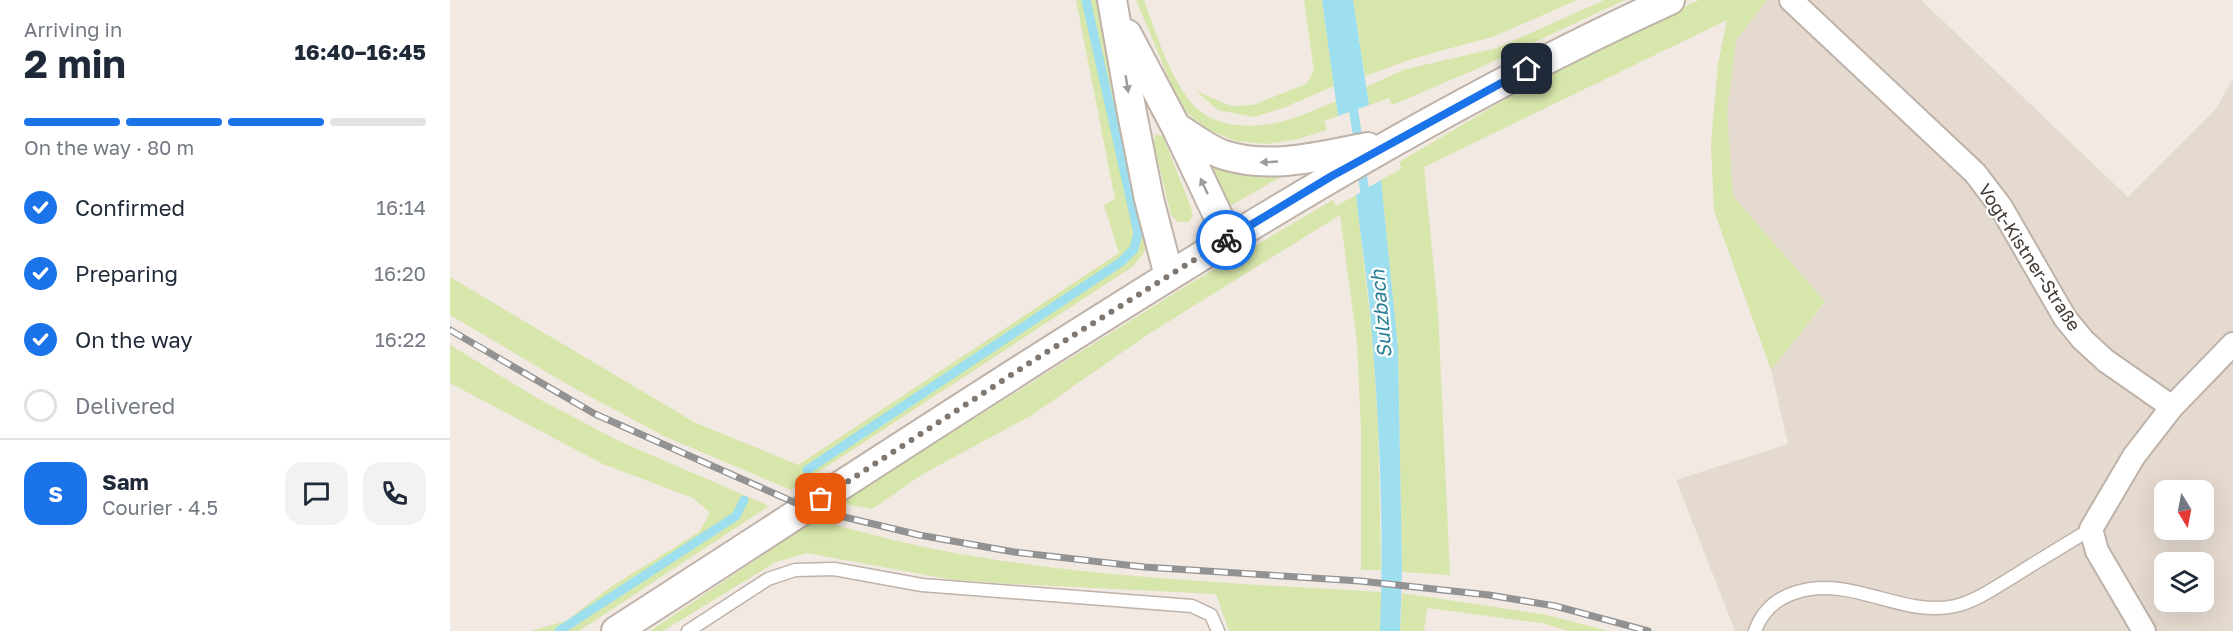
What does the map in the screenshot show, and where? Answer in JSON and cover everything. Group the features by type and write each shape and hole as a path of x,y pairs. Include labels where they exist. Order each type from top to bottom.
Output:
{"street":[{"name":"Vogt-Kistner-Straße","path":"1791,0 1976,173 2001,207 2065,318 2084,340 2106,361 2172,407"},
{"path":"1113,3 1176,127 1229,239"},
{"path":"1113,3 1149,199 1169,276"},
{"path":"616,631 1031,362 1229,239 1329,166 1390,143 1527,69 1658,6"},
{"path":"1176,127 1223,155 1259,162 1329,166"},
{"path":"2144,631 2097,551 2091,529 2134,456 2172,407 2233,344"}],"lane":[{"path":"1755,631 1769,608 1783,596 1811,587 1841,588 1939,608 1956,606 1983,595 2091,529"},
{"path":"688,631 768,579 795,570 834,569 922,585 1192,606 1211,615 1218,631"}],"shaded area":[{"path":"1767,0 1921,0 2128,197 2216,109 2233,79 2233,631 1735,631 1676,480 1788,444 1771,370 1825,303 1733,197 1727,112 1736,39"}],"green space":[{"path":"1076,0 1096,0 1148,234 1144,253 1132,267 791,490 666,437 574,388 450,315 450,277 694,422 798,465 1119,253 1104,205 1115,199"},
{"path":"1136,0 1144,0 1163,52 1182,90 1199,110 1209,117 1244,126 1268,124 1294,118 1336,101 1338,116 1324,121 1327,130 1298,139 1266,144 1236,141 1207,129 1186,112 1172,86"},
{"path":"1304,0 1322,0 1334,86 1283,108 1254,117 1218,110 1196,91 1231,106 1253,105 1306,84 1314,71"},
{"path":"1353,0 1577,0 1495,36 1415,58 1365,76"},
{"path":"1604,0 1625,0 1481,67 1392,105 1389,98 1369,105 1366,87 1403,70 1497,48"},
{"path":"1699,0 1767,0 1736,40 1727,112 1733,196 1825,302 1771,370 1714,211 1711,144 1718,64 1727,20 1424,167 1438,311 1450,575 1402,572 1398,348 1381,180 1402,168 1399,162 1535,82 1606,44"},
{"path":"1155,134 1163,136 1190,205 1193,216 1188,222 1178,222 1171,215 1154,145"},
{"path":"1200,158 1221,168 1240,173 1282,176 1225,209"},
{"path":"1356,195 1372,333 1378,422 1381,570 1361,570 1361,429 1357,342 1340,215 1150,333 1032,415 923,474 872,509 839,503 1186,286 1333,200 1336,206"},
{"path":"450,345 537,398 619,441 769,506 579,631 531,631 566,621 609,588 699,532 710,513 693,498 603,464 450,383"},
{"path":"815,520 939,550 1049,567 1159,578 1382,592 1380,631 1229,631 1216,594 948,579 807,553 776,562 663,631 650,631"},
{"path":"1402,593 1547,615 1609,631 1569,631 1542,623 1427,608 1424,631 1400,631"}],"water":[{"path":"1322,0 1353,0 1369,105 1338,116"},
{"path":"1381,180 1398,348 1402,572 1400,631 1380,631 1381,520 1377,409 1369,300 1356,195"}],"waterway":[{"path":"807,470 1121,262 1134,249 1138,233 1086,0"},
{"name":"Sulzbach","path":"1352,100 1359,146"},
{"name":"Sulzbach","path":"1361,166 1366,200"},
{"path":"559,631 736,516 744,500"}],"railway":[{"path":"450,330 595,414 807,508 919,535 1014,552 1144,567 1360,581 1489,595 1555,606 1648,631"}],"way so far":[{"path":"821,499 1031,362 1226,240"}],"route":[{"path":"1226,240 1330,177 1527,69"}]}
